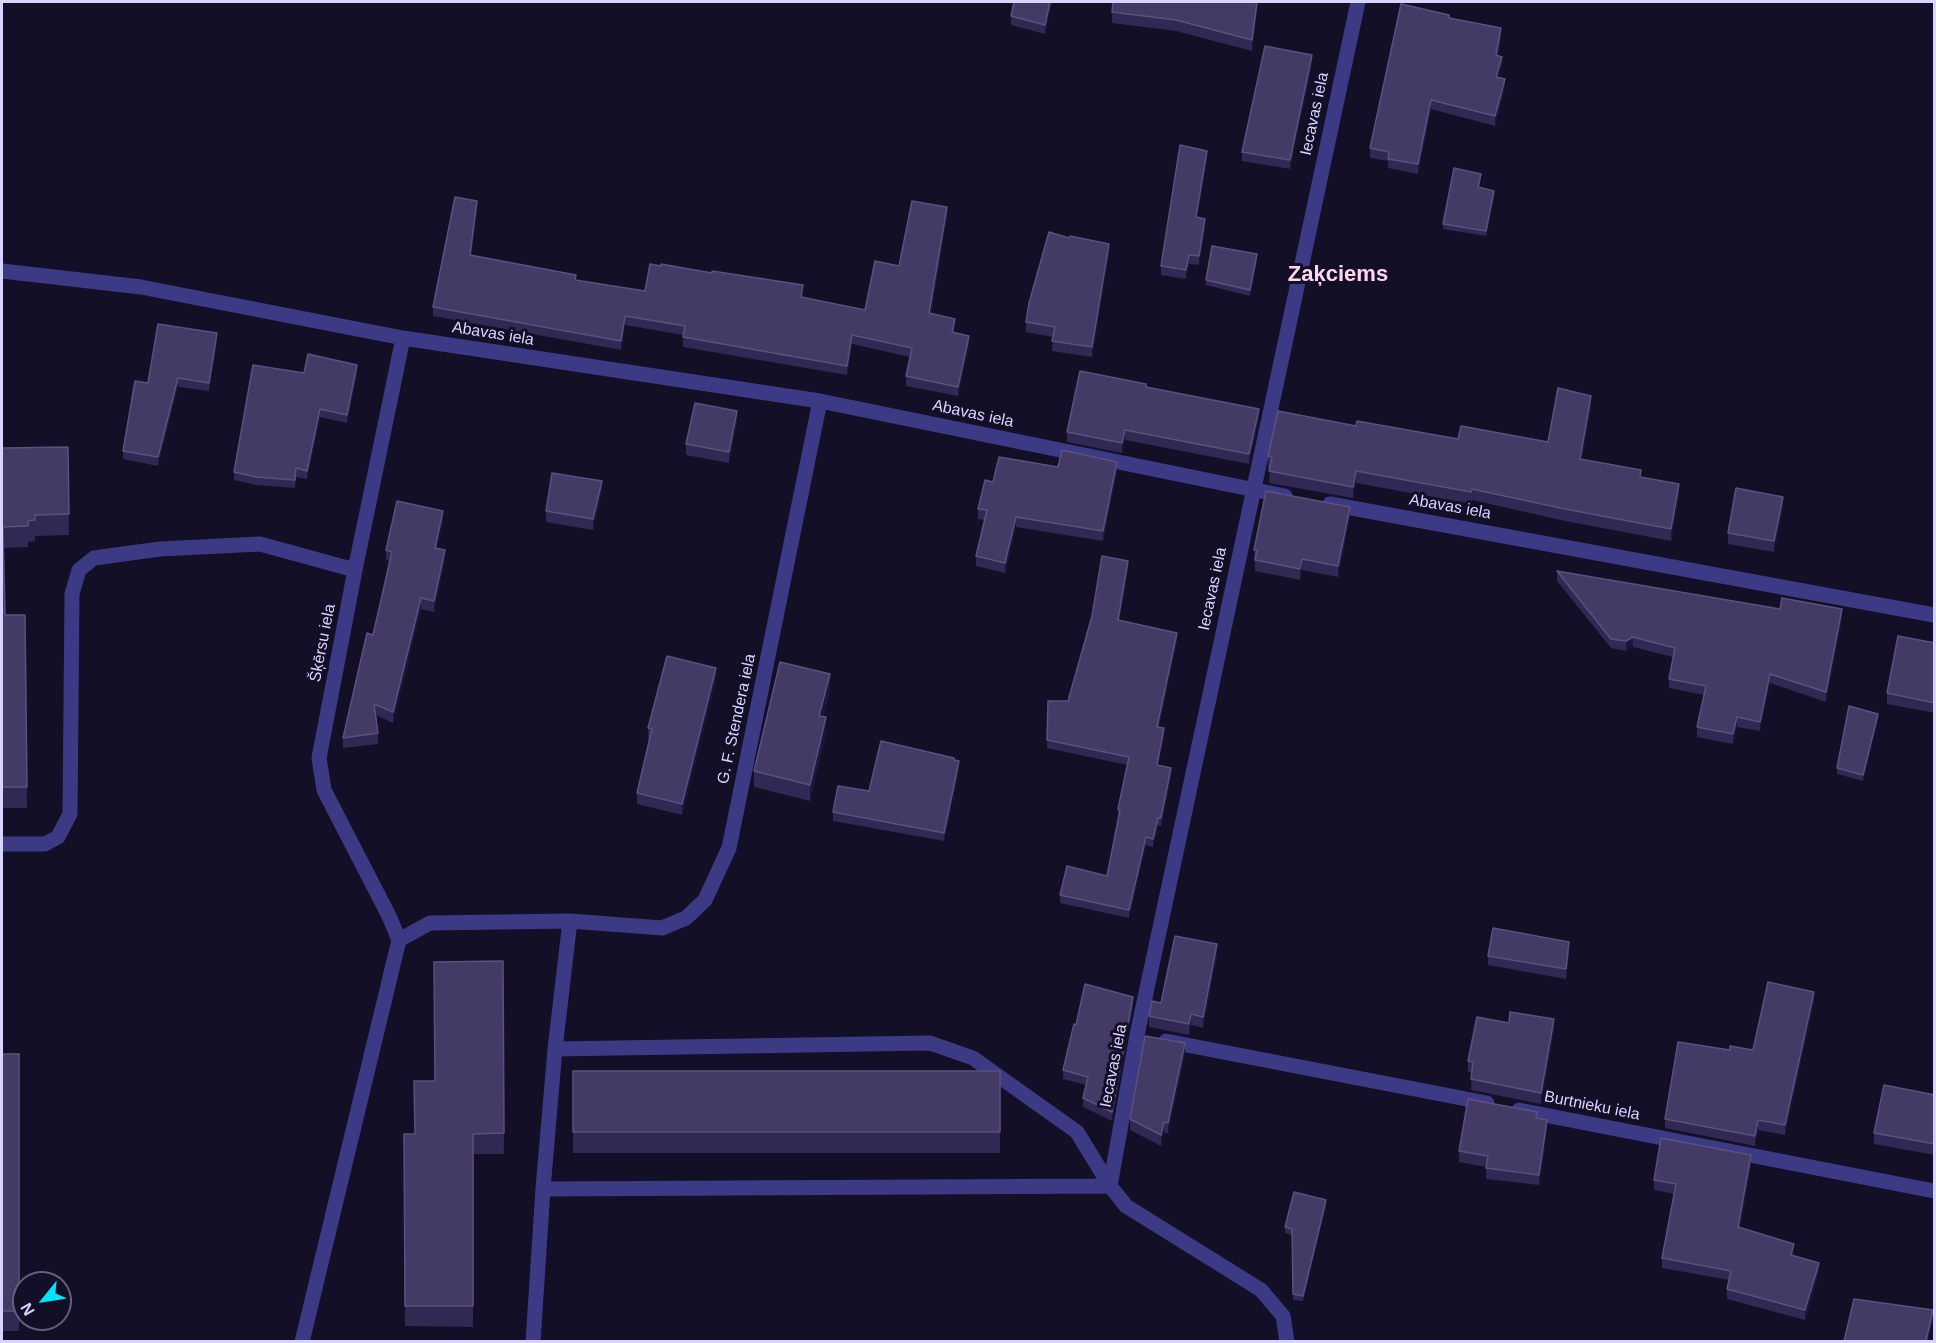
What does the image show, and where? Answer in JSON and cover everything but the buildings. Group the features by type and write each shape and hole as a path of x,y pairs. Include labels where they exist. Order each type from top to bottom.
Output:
{"street":[{"name":"Iecavas iela","path":"1110,1186 1137,1035 1358,2"},
{"name":"Abavas iela","path":"2,271 141,287 403,338 820,401 1253,490 1935,615"},
{"name":"Šķērsu iela","path":"399,940 324,790 319,758 403,338"},
{"name":"G. F. Stendera iela","path":"399,940 430,923 570,921 662,928 686,918 705,900 729,848 820,401"},
{"path":"2,844 45,844 58,837 70,814 72,594 79,570 94,558 160,549 260,544 355,570"},
{"path":"533,1341 555,1049 570,921"},
{"path":"302,1341 399,940"},
{"name":"Burtnieku iela","path":"1137,1035 1935,1191"},
{"path":"555,1049 930,1043 973,1058 1077,1132 1110,1186 1126,1206 1261,1290 1283,1316 1287,1341"},
{"path":"543,1189 1110,1186"}],"district":[{"name":"Zaķciems","path":"1338,275"}]}
